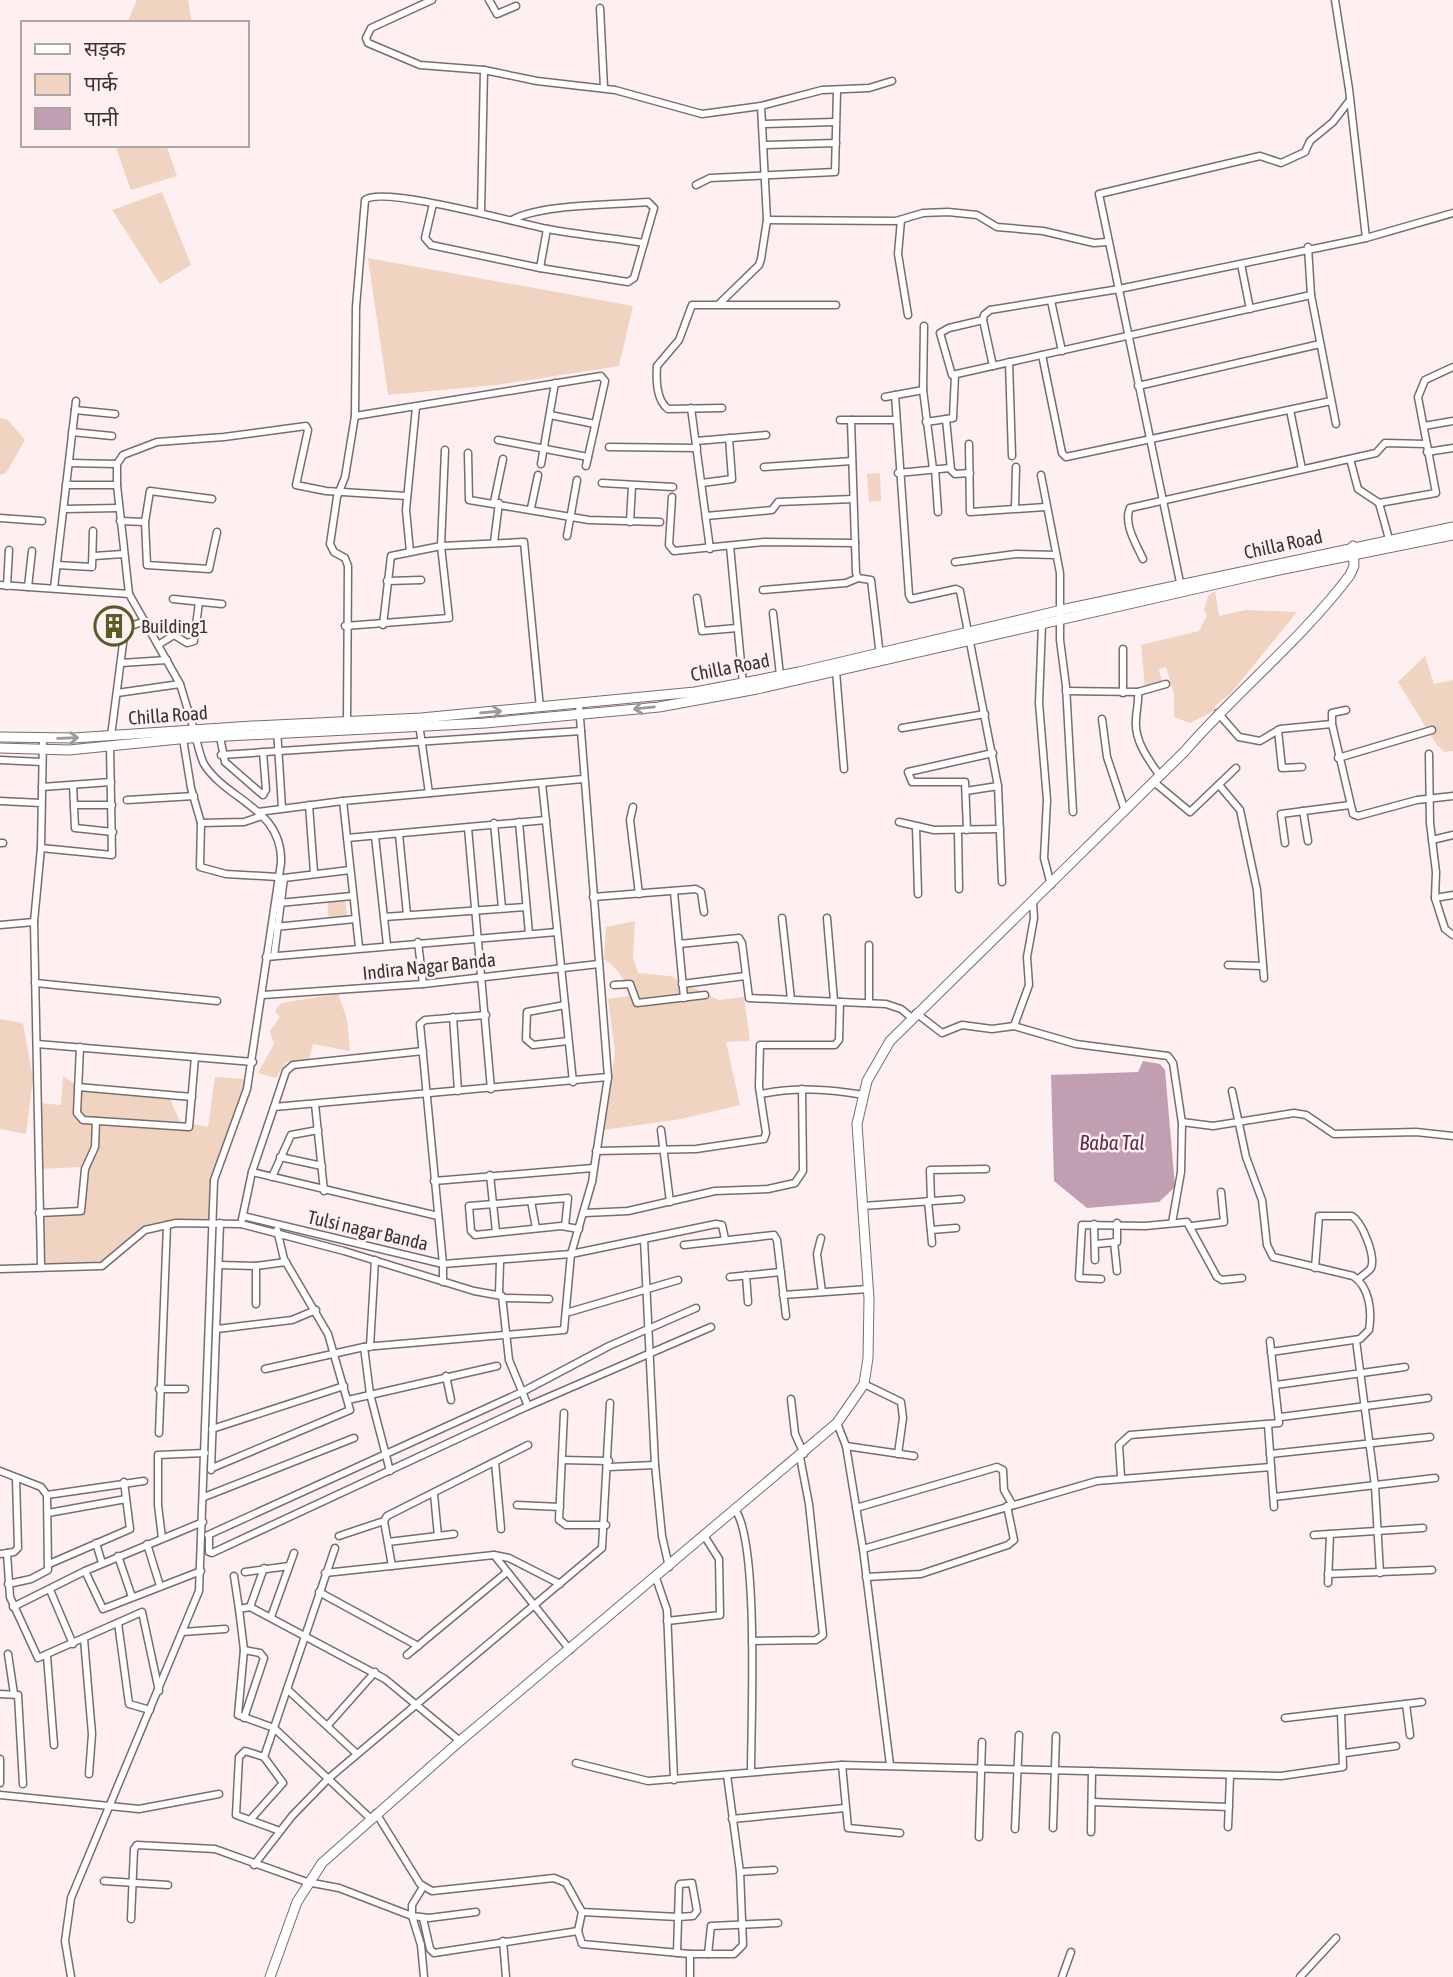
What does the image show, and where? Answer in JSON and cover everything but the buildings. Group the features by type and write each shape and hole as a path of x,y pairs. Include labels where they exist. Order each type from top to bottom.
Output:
{"main road":[{"name":"Chilla Road","path":"0,737 111,741 347,722 368,725 419,723 540,708 579,710 743,684 756,685 780,675 880,657 1353,550 1389,539 1449,532"},
{"path":"270,1977 307,1882 322,1863 373,1815 460,1741 802,1456 837,1423 864,1384 870,1327 857,1124 867,1081 890,1041 1157,779 1336,592 1354,566 1353,550 1449,532"},
{"path":"969,636 1042,624 1061,615"},
{"path":"419,723 579,710 659,707 756,685 836,671 880,657"},
{"path":"0,748 42,751 111,741 183,739 195,734 220,737 277,729 368,725"}],"street":[{"path":"408,0 410,9"},
{"path":"432,0 371,28 366,38 368,43 420,65 484,70 604,88 702,114 761,106 822,90 869,89 892,81"},
{"path":"489,0 497,14 516,6"},
{"path":"1335,0 1366,238"},
{"path":"600,8 604,88"},
{"path":"481,212 484,70"},
{"path":"696,185 710,178 835,172 837,90"},
{"path":"1181,588 1107,242 1100,194 1260,156 1281,163 1305,152 1310,141 1333,122 1350,100"},
{"path":"719,304 759,265 767,220 761,106"},
{"path":"764,124 835,122"},
{"path":"765,145 836,143"},
{"path":"347,722 345,626 348,566 345,558 334,552 330,544 355,416 356,307 362,207 365,200 375,195 481,212 547,229 644,243"},
{"path":"433,204 425,238 428,244 540,268 628,282 634,278 653,208 652,203 531,212 512,220"},
{"path":"767,220 901,220 923,213 967,214 977,215 997,226 1043,231 1094,243 1107,242"},
{"path":"954,375 948,370 940,333 949,328 983,320 990,310 1119,289 1308,247 1366,238 1453,213"},
{"path":"901,220 898,264 908,315"},
{"path":"540,268 547,229"},
{"path":"1308,247 1311,295 1336,424"},
{"path":"1241,264 1250,309"},
{"path":"954,375 1311,295"},
{"path":"1051,301 1062,351"},
{"path":"722,408 668,409 662,404 657,366 679,340 690,307 697,303 836,304"},
{"path":"983,320 993,366"},
{"path":"924,326 923,390 938,512"},
{"path":"1138,386 1320,344"},
{"path":"1042,355 1064,455 1071,458 1331,401"},
{"path":"1009,362 1012,456"},
{"path":"1379,503 1436,492 1427,448 1420,388 1432,375 1453,367"},
{"path":"926,422 953,416 954,375"},
{"path":"355,416 603,376 586,466"},
{"path":"541,464 555,383"},
{"path":"885,397 923,390"},
{"path":"895,395 898,473 909,597 959,589 998,786 1002,882"},
{"path":"54,588 76,401"},
{"path":"410,552 407,496 416,407"},
{"path":"691,408 710,549"},
{"path":"75,410 115,414"},
{"path":"1290,410 1301,468"},
{"path":"550,415 595,425"},
{"path":"946,419 950,468 955,474 970,473"},
{"path":"840,420 896,420"},
{"path":"851,420 858,578"},
{"path":"1424,426 1453,421"},
{"path":"277,903 279,841 260,814 206,766 180,684 129,594 118,508 117,464 123,454 157,442 224,437 306,426 308,430 296,485 407,496"},
{"path":"72,432 112,436"},
{"path":"609,447 696,445 729,438 766,435"},
{"path":"702,483 732,479 729,438"},
{"path":"498,440 589,457"},
{"path":"1143,559 1132,536 1128,510 1378,452 1385,443 1453,448"},
{"path":"969,444 970,512 1046,507"},
{"path":"345,626 449,618 441,546 445,450"},
{"path":"468,453 468,498 570,516 660,522"},
{"path":"494,541 503,459"},
{"path":"1350,459 1358,489 1379,503 1389,539"},
{"path":"764,467 852,461"},
{"path":"69,463 117,464"},
{"path":"1016,467 1016,508"},
{"path":"898,473 950,468"},
{"path":"531,508 538,475"},
{"path":"1041,475 1056,555 1073,812"},
{"path":"567,536 577,480"},
{"path":"602,483 673,486"},
{"path":"66,485 117,485"},
{"path":"630,522 632,486"},
{"path":"212,499 150,491 145,522 146,563 151,568 209,569 217,532"},
{"path":"671,498 671,550 710,549 765,542 855,543"},
{"path":"706,516 772,510 778,502 853,499"},
{"path":"64,509 118,508"},
{"path":"0,518 43,521"},
{"path":"120,521 145,522"},
{"path":"57,565 89,568 93,565 93,531"},
{"path":"383,625 391,556 441,546 494,541 526,543 540,708"},
{"path":"730,546 743,684"},
{"path":"9,550 3,585 129,594"},
{"path":"29,587 32,551"},
{"path":"93,556 123,554"},
{"path":"955,562 1016,554 1056,555"},
{"path":"763,590 846,583 858,578 871,580 880,657"},
{"path":"387,581 421,580"},
{"path":"698,598 702,631 737,628"},
{"path":"173,599 222,604"},
{"path":"158,645 174,635 187,643 194,641 199,602"},
{"path":"773,613 780,675"},
{"path":"41,848 110,856 113,854 111,741 125,628 145,621"},
{"path":"1042,624 1039,703 1047,800 1044,858 1051,885"},
{"path":"1123,649 1123,693"},
{"path":"121,663 167,660"},
{"path":"836,671 844,769"},
{"path":"117,692 180,684"},
{"path":"1066,691 1138,692 1166,684"},
{"path":"1138,692 1139,710 1136,718 1139,741 1157,779 1190,812 1236,768"},
{"path":"265,1369 367,1347 564,1330 571,1254 585,1213 608,1077 579,710"},
{"path":"1346,710 1332,713 1332,724 1353,814 1359,816 1453,796"},
{"path":"1218,713 1236,734 1245,739 1264,741 1278,730 1332,724"},
{"path":"902,728 985,714"},
{"path":"1102,719 1107,757 1125,811"},
{"path":"419,723 429,793"},
{"path":"277,729 282,808"},
{"path":"1278,730 1282,768 1302,767"},
{"path":"1338,758 1432,730"},
{"path":"221,755 581,731"},
{"path":"220,737 221,755 225,762 263,795 266,790 263,752"},
{"path":"41,1265 34,922 41,848 43,739"},
{"path":"183,739 201,823 201,869 236,875 278,877"},
{"path":"967,830 966,791 962,781 912,782 908,772 993,752"},
{"path":"1429,754 1435,898 1445,929 1453,935"},
{"path":"0,760 42,762"},
{"path":"201,823 244,822 282,808 583,779"},
{"path":"42,786 111,782"},
{"path":"542,783 573,1082"},
{"path":"73,785 76,829 113,832"},
{"path":"1220,785 1240,810 1257,890 1264,978"},
{"path":"966,791 998,786"},
{"path":"127,800 194,796"},
{"path":"0,801 41,803"},
{"path":"343,801 359,947"},
{"path":"74,805 112,804"},
{"path":"309,805 314,873"},
{"path":"1285,843 1279,817 1350,805"},
{"path":"633,807 631,820 639,894"},
{"path":"1303,811 1308,841"},
{"path":"347,838 546,820"},
{"path":"519,822 529,934"},
{"path":"899,822 916,827 958,831 1000,829"},
{"path":"494,823 502,908"},
{"path":"916,827 918,894"},
{"path":"468,828 480,939 491,1089"},
{"path":"958,831 959,888"},
{"path":"399,834 407,915"},
{"path":"1432,840 1453,835"},
{"path":"375,836 387,945"},
{"path":"212,1468 219,1265 215,1180 247,1089 277,903 284,878 350,870"},
{"path":"593,897 699,890 704,912"},
{"path":"674,892 684,998"},
{"path":"1435,898 1453,895"},
{"path":"277,903 352,896"},
{"path":"1014,1027 1029,985 1027,957 1034,918 1033,902"},
{"path":"384,917 526,906"},
{"path":"782,918 791,999"},
{"path":"596,1151 733,1146 764,1139 766,1133 761,1094 760,1045 835,1045 839,1040 827,918"},
{"path":"273,928 355,919"},
{"path":"0,925 34,922"},
{"path":"270,957 359,947 557,932"},
{"path":"679,944 739,938 742,943 749,998 894,1006 942,1033 967,1025 992,1030 1014,1027 1076,1044 1168,1056 1173,1063 1182,1122 1181,1172 1172,1223"},
{"path":"418,942 424,984"},
{"path":"869,945 869,1003"},
{"name":"Indira Nagar Banda","path":"263,995 424,984 599,964"},
{"path":"1228,965 1263,966"},
{"path":"682,984 745,976"},
{"path":"35,983 217,1001"},
{"path":"614,985 629,984 637,1003 705,995"},
{"path":"565,1005 527,1012 526,1039 533,1045 568,1041"},
{"path":"458,1091 453,1017 486,1015"},
{"name":"Tulsi nagar Banda","path":"243,1216 443,1264 422,1022 453,1017"},
{"path":"37,1044 253,1062"},
{"path":"79,1047 78,1116 96,1121 187,1128 190,1124 195,1056"},
{"path":"240,1224 252,1172 286,1071 293,1065 423,1052"},
{"path":"274,1107 608,1077"},
{"path":"78,1087 192,1097"},
{"path":"761,1094 802,1089 864,1095"},
{"path":"585,1213 628,1211 715,1191 768,1189 799,1180 803,1171 802,1089"},
{"path":"1232,1091 1246,1157 1262,1200 1270,1252 1278,1260 1358,1279 1367,1295 1371,1320 1365,1337 1356,1340 1271,1352"},
{"path":"315,1104 324,1191"},
{"path":"1182,1122 1202,1126 1294,1112 1306,1115 1334,1134 1416,1132 1453,1136"},
{"path":"39,1213 81,1212 85,1169 95,1147 96,1121"},
{"path":"272,1177 291,1135 318,1130"},
{"path":"661,1130 670,1202"},
{"path":"281,1157 322,1166"},
{"path":"434,1181 593,1168"},
{"path":"932,1243 930,1170 986,1168"},
{"path":"252,1172 438,1216"},
{"path":"491,1175 496,1232"},
{"path":"1192,1226 1224,1222 1221,1192"},
{"path":"565,1226 568,1198 469,1206 471,1231 475,1235 565,1226 579,1229"},
{"path":"863,1206 961,1199"},
{"path":"530,1200 536,1228"},
{"path":"1315,1268 1319,1216 1352,1216 1361,1224 1372,1260 1370,1269 1358,1279"},
{"path":"1101,1279 1080,1280 1078,1275 1081,1226 1117,1223 1145,1226 1187,1222 1192,1226 1217,1277 1222,1280 1242,1278"},
{"path":"216,1223 203,1522 209,1552 212,1553 528,1406 711,1327"},
{"path":"1096,1244 1114,1242 1119,1238 1117,1223"},
{"path":"159,1433 167,1224"},
{"path":"0,1269 41,1265 102,1266 145,1230 167,1224 240,1224 375,1260 474,1292 549,1299"},
{"path":"205,1475 212,1468 346,1414 350,1410 335,1354 316,1310 286,1262 276,1233 278,1224"},
{"path":"443,1282 443,1264 500,1262 571,1254 720,1224 725,1239"},
{"path":"1094,1224 1095,1260"},
{"path":"931,1230 956,1228"},
{"path":"684,1245 774,1235 777,1240 786,1316"},
{"path":"821,1238 817,1254 822,1292"},
{"path":"644,1239 656,1465 662,1536 669,1567"},
{"path":"1114,1242 1117,1271"},
{"path":"375,1260 367,1347 370,1394 390,1471"},
{"path":"219,1265 256,1266 286,1262"},
{"path":"500,1262 504,1334 512,1369 528,1406"},
{"path":"256,1266 256,1304"},
{"path":"730,1277 781,1272"},
{"path":"746,1275 748,1302"},
{"path":"566,1313 678,1280"},
{"path":"783,1295 868,1289"},
{"path":"206,1535 522,1392 696,1308"},
{"path":"217,1329 292,1320 316,1310"},
{"path":"1356,1340 1375,1486 1380,1573"},
{"path":"1121,1477 1119,1445 1130,1434 1279,1423 1270,1341"},
{"path":"348,1400 497,1366"},
{"path":"1276,1385 1405,1367"},
{"path":"446,1376 451,1401"},
{"path":"864,1384 901,1402 903,1418 898,1454"},
{"path":"212,1429 344,1386"},
{"path":"159,1389 185,1389"},
{"path":"1280,1417 1428,1398"},
{"path":"752,1642 816,1640 823,1635 809,1503 802,1456 794,1434 791,1399"},
{"path":"254,1865 280,1830 329,1778 602,1548 606,1525 610,1403"},
{"path":"564,1413 560,1507 562,1524 606,1525"},
{"path":"837,1423 846,1446 863,1549 890,1765"},
{"path":"1268,1425 1274,1507"},
{"path":"1270,1454 1430,1437"},
{"path":"204,1497 354,1438"},
{"path":"339,1536 384,1521 389,1514 528,1445"},
{"path":"846,1446 914,1456"},
{"path":"162,1538 158,1505 158,1455 205,1453"},
{"path":"562,1460 656,1465"},
{"path":"495,1462 500,1529"},
{"path":"856,1508 998,1467 1003,1470 1004,1490 1014,1539 1008,1545 922,1574 866,1577"},
{"path":"863,1549 1097,1481 1271,1467"},
{"path":"0,1471 41,1487 47,1495 49,1564 44,1575 8,1584"},
{"path":"1274,1497 1435,1478"},
{"path":"16,1479 18,1548 4,1553 13,1607 37,1657 47,1656 144,1612 159,1691"},
{"path":"47,1495 144,1481"},
{"path":"49,1564 130,1529 124,1482"},
{"path":"434,1494 438,1536"},
{"path":"48,1513 126,1499"},
{"path":"517,1505 560,1507"},
{"path":"736,1511 745,1535 752,1642 751,1772"},
{"path":"384,1521 393,1566"},
{"path":"13,1607 102,1563 203,1522"},
{"path":"1314,1535 1423,1528"},
{"path":"388,1542 454,1534"},
{"path":"1328,1583 1329,1534"},
{"path":"71,1977 65,1941 67,1917 199,1591 206,1535"},
{"path":"667,1620 720,1615 719,1559 705,1537"},
{"path":"96,1543 102,1563"},
{"path":"147,1544 160,1586"},
{"path":"264,1757 335,1548"},
{"path":"271,1617 294,1553"},
{"path":"326,1573 494,1555 509,1558 560,1584"},
{"path":"494,1555 570,1650"},
{"path":"118,1556 132,1597"},
{"path":"245,1573 264,1567 289,1566"},
{"path":"250,1607 264,1567"},
{"path":"1328,1574 1432,1570"},
{"path":"85,1571 103,1609 201,1571"},
{"path":"407,1655 507,1572"},
{"path":"234,1576 244,1650 237,1713 274,1728 373,1815 423,1887 432,1891 562,1880 582,1912 578,1931 580,1942 586,1945 677,1954 738,1953 743,1945 740,1872 727,1775"},
{"path":"656,1578 666,1601 674,1780"},
{"path":"50,1590 73,1644"},
{"path":"319,1592 418,1646"},
{"path":"239,1609 250,1607 375,1672 460,1741"},
{"path":"118,1622 129,1704 150,1710"},
{"path":"183,1632 225,1629"},
{"path":"84,1639 92,1734 89,1774"},
{"path":"244,1650 260,1653 264,1658 244,1718"},
{"path":"8,1654 14,1694 18,1697 23,1784"},
{"path":"47,1656 54,1745"},
{"path":"328,1725 375,1672"},
{"path":"287,1689 357,1754"},
{"path":"0,1694 14,1694"},
{"path":"1285,1718 1422,1702"},
{"path":"1406,1704 1410,1735"},
{"path":"576,1763 627,1777 674,1780 751,1772 890,1765 1230,1777 1281,1776 1339,1768 1346,1764 1341,1713"},
{"path":"1015,1829 1018,1735"},
{"path":"1053,1828 1056,1736"},
{"path":"979,1837 982,1742"},
{"path":"1345,1753 1396,1746"},
{"path":"250,1820 283,1783 264,1757 245,1751 239,1757 234,1812 238,1817 280,1830"},
{"path":"0,1759 0,1783"},
{"path":"842,1766 845,1808 850,1830 900,1833"},
{"path":"1091,1832 1092,1772"},
{"path":"1228,1827 1230,1777"},
{"path":"0,1795 110,1807 154,1808 219,1794"},
{"path":"1092,1802 1229,1807"},
{"path":"732,1819 845,1808"},
{"path":"131,1919 134,1849 139,1844 206,1848 307,1882 339,1888 412,1916 423,1918 476,1912"},
{"path":"740,1872 775,1870"},
{"path":"104,1881 168,1885"},
{"path":"582,1912 678,1917 693,1916 697,1911 692,1883 680,1884 678,1917 677,1954"},
{"path":"423,1887 412,1905 412,1916 421,1945 425,1977"},
{"path":"423,1918 430,1949 434,1953 578,1931"},
{"path":"708,1954 711,1926 778,1923"},
{"path":"1300,1977 1336,1938"},
{"path":"503,1941 506,1977"},
{"path":"1062,1977 1071,1952"},
{"path":"690,1954 690,1977"}],"green space":[{"path":"137,0 188,0 192,21 128,21"},
{"path":"116,147 167,147 177,176 131,190"},
{"path":"162,192 191,265 160,284 112,210"},
{"path":"368,258 633,306 619,366 496,385 388,395"},
{"path":"0,418 7,419 25,440 6,473 0,475"},
{"path":"880,473 881,501 869,502 867,474"},
{"path":"1215,591 1219,616 1246,610 1297,612 1231,693 1215,706 1215,710 1190,723 1174,717 1174,694 1166,667 1159,669 1162,683 1145,688 1141,645 1199,631 1207,615 1204,610 1208,596"},
{"path":"1425,656 1434,684 1453,680 1453,751 1445,752 1437,745 1398,682"},
{"path":"345,898 347,918 329,921 327,899"},
{"path":"635,921 633,957 638,973 670,976 719,1000 744,997 750,1041 726,1042 740,1105 681,1119 604,1130 615,1052 608,999 628,996 621,975 604,959 606,927"},
{"path":"338,994 347,1019 350,1051 313,1044 309,1060 286,1062 276,1078 258,1073 274,1044 270,1031 280,1017 275,1011 281,1003"},
{"path":"0,1019 23,1023 33,1079 26,1134 0,1129"},
{"path":"63,1076 89,1093 97,1089 169,1097 180,1121 208,1127 215,1077 244,1079 245,1086 214,1180 213,1223 145,1230 102,1266 41,1265 39,1217 81,1215 82,1167 38,1169 38,1103 61,1105"}],"water":[{"name":"Baba Tal","path":"1143,1061 1160,1064 1165,1070 1175,1187 1159,1202 1087,1208 1054,1181 1051,1075 1138,1072"}],"place":[{"name":"Building1","path":"114,626"}]}
